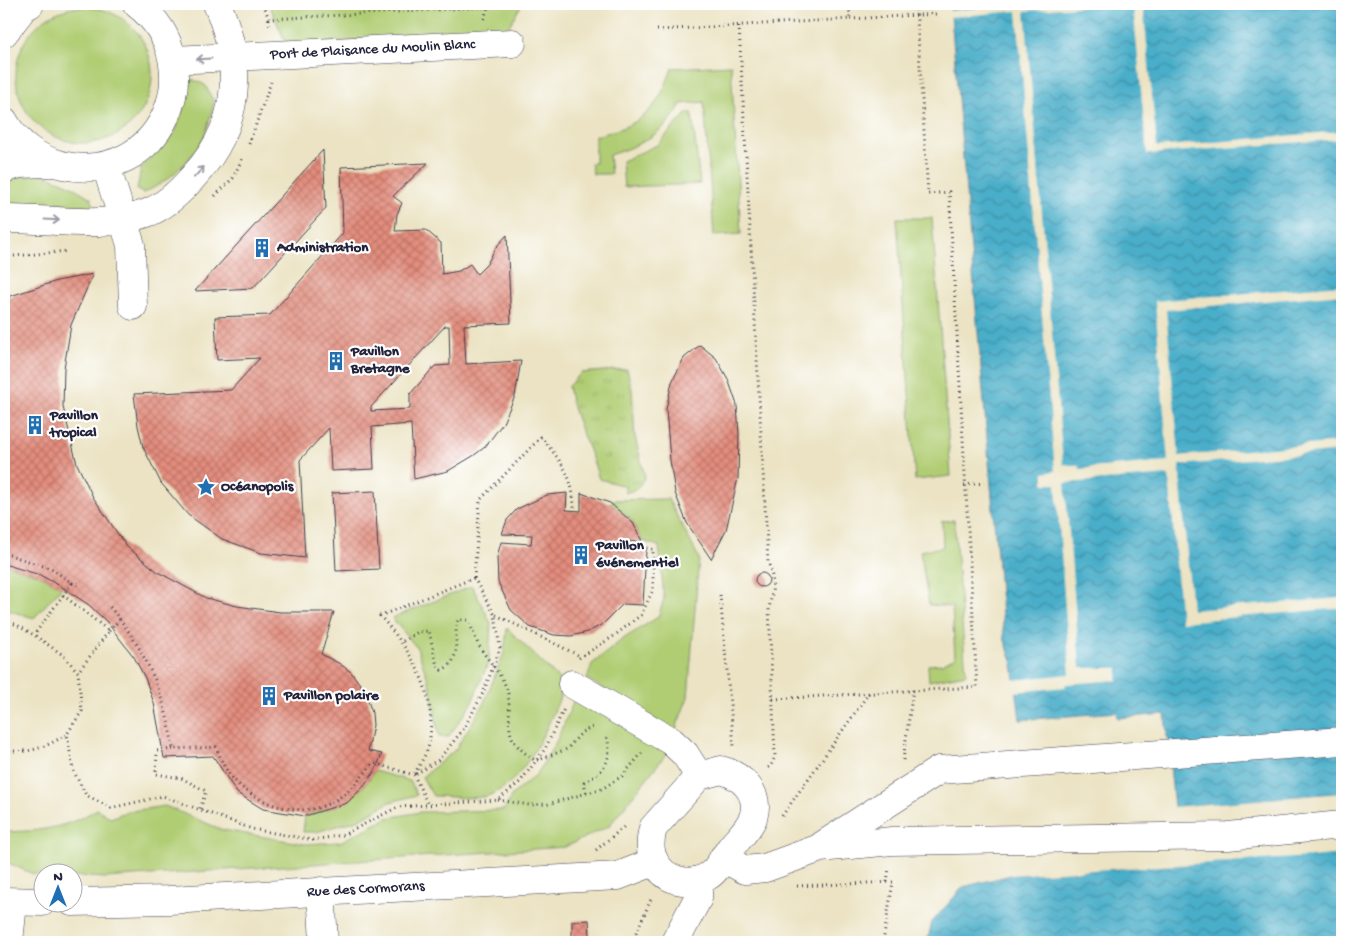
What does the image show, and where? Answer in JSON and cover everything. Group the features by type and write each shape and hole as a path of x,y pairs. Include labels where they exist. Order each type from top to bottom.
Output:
{"street":[{"path":"4,33 24,7 30,4"},
{"path":"137,4 151,15 170,49"},
{"path":"4,169 19,164 51,163 78,169 106,166 131,155 153,138 168,114 175,88 170,49 157,4"},
{"path":"4,219 105,222 147,213 168,203 211,158 228,127 235,83 233,58 223,18 217,4"},
{"name":"Port de Plaisance du Moulin Blanc","path":"170,49 233,58 512,43"},
{"path":"4,121 10,133 29,150 51,163"},
{"path":"106,166 131,245 133,306"},
{"path":"572,684 671,741 685,754 699,776"},
{"path":"723,858 745,870 765,868 820,848 939,770 1342,741"},
{"path":"721,770 732,773 742,779 752,792 754,810 752,820 723,858 710,875 699,880 680,881 669,877 654,862 650,839 653,828 699,776 721,770"},
{"path":"820,848 899,841 1228,836 1342,826"},
{"name":"Rue des Cormorans","path":"82,902 170,900 618,876 654,862"},
{"path":"675,942 698,898 699,880"},
{"path":"321,891 324,942"},
{"path":"8,942 8,902 32,902"}],"path":[{"path":"263,4 269,19 487,7"},
{"path":"850,4 850,20"},
{"path":"773,699 977,686 964,485 949,192 928,194 916,4"},
{"path":"657,30 938,14"},
{"path":"740,26 768,562 773,573 774,586 769,608 775,756 771,766"},
{"path":"200,809 206,791 181,778 156,774 157,751 216,747 229,774 250,796 276,806 305,809 330,803 352,788 373,763 414,775 438,760 463,730 483,693 500,649 495,615 474,578 480,500 541,438 566,467 574,490 574,511"},
{"path":"964,485 984,483"},
{"path":"498,800 520,782 545,749 561,716 580,656 614,636 641,614 653,590 653,549 629,546"},
{"path":"4,552 52,569 72,583 81,585"},
{"path":"414,775 429,746 431,719 426,688 417,663 403,641 380,616 474,578"},
{"path":"34,635 72,583"},
{"path":"720,594 735,750"},
{"path":"63,595 109,631"},
{"path":"110,607 143,653 156,678 166,707 174,750"},
{"path":"495,615 580,656"},
{"path":"78,672 120,619"},
{"path":"403,641 418,632 429,631 437,666 441,670 446,668 454,658 458,644 456,626 458,620 467,620 504,683 508,695 509,726 512,738 519,750 536,761"},
{"path":"4,622 15,624 34,635 63,655 78,672 82,711 67,734 40,749 19,752 4,750"},
{"path":"779,822 869,693"},
{"path":"536,761 568,750 582,732 594,727 605,733 610,747 603,770 584,782 586,792"},
{"path":"67,734 73,770 86,796 111,808 163,796 252,829 312,840 343,834 398,807 498,800 529,806 574,798 586,792 602,789 622,776 658,734"},
{"path":"414,775 428,806"},
{"path":"790,887 893,882 882,942"},
{"path":"632,942 653,896"}],"green space":[{"path":"269,4 522,4 508,28 287,46"},
{"path":"84,7 110,12 122,18 132,27 141,37 147,49 152,75 147,101 141,113 132,123 122,132 110,138 84,143 58,138 46,132 36,123 27,113 21,101 16,75 21,49 27,37 36,27 46,18 58,12"},
{"path":"731,65 741,234 714,236 704,102 681,104 660,131 641,143 609,155 611,174 593,174 591,163 595,163 595,136 624,127 645,115 660,96 672,68"},
{"path":"192,79 205,85 214,102 203,139 185,164 161,184 143,193 137,190 141,168 176,131"},
{"path":"687,113 692,113 700,184 624,187 622,161 657,145"},
{"path":"40,173 68,184 91,198 95,209 59,203 4,205 4,180"},
{"path":"897,218 932,218 951,476 915,480"},
{"path":"627,369 632,390 635,437 645,477 637,489 625,493 625,486 599,479 570,398 568,386 581,373"},
{"path":"668,499 699,558 688,697 675,731 587,679 592,664 623,639 658,617 664,599 659,546 642,541 631,519 610,503 613,500"},
{"path":"954,520 966,674 929,681 928,665 942,664 955,657 952,607 929,605 920,551 943,547 942,521"},
{"path":"4,564 40,575 62,587 34,618 4,609"},
{"path":"472,586 491,623 489,661 471,705 448,737 439,737 430,685 417,648 392,618"},
{"path":"507,628 565,685 552,715 525,765 514,779 501,789 482,797 433,796 422,777 455,750 483,705 504,653"},
{"path":"576,696 667,753 609,826 565,847 105,878 82,877 82,864 32,864 32,874 4,861 4,832 52,828 86,816 97,809 111,818 125,812 165,806 223,830 306,844 340,842 387,818 421,812 504,810 513,794 537,774 556,742"},
{"path":"375,771 410,781 417,795 390,802 358,820 316,832 303,832 305,816 345,802 360,791"}],"water":[{"path":"950,4 1342,4 1342,793 1174,807 1165,714 1118,718 1117,712 1020,720 1013,664 1004,638"},
{"path":"1342,854 1342,942 927,942 932,922 963,887 1011,875"}],"pier":[{"path":"1016,4 1112,4 1025,11 1063,464 1079,466 1080,469 1168,461 1155,301 1342,285 1342,294 1166,310 1179,456 1342,442 1342,451 1179,465 1192,610 1342,598 1342,608 1181,622 1169,475 1065,483 1080,668 1118,668 1117,680 1066,684 1065,687 1014,692 1012,680 1070,674 1056,484 1044,484 1044,473 1055,471 1017,11 949,17 949,11"},
{"path":"1133,4 1143,4 1157,147 1342,131 1342,139 1147,154"},
{"path":"1342,793 1342,795 1174,809 1172,807"},
{"path":"1342,852 1342,854 1312,857 1011,875 1011,872"}],"building":[{"name":"Administration","path":"323,150 326,208 253,288 195,291"},
{"name":"Pavillon Bretagne","path":"428,163 393,196 402,203 397,214 395,231 426,230 441,243 442,274 459,271 470,264 477,274 487,264 496,247 507,235 511,323 464,325 466,364 521,361 515,396 503,423 485,447 448,471 414,479 411,424 372,427 374,469 331,471 329,428 300,460 305,558 261,553 222,539 188,515 161,483 143,447 134,394 231,390 260,358 217,360 215,317 270,315 343,233 341,167","holes":["445,326 449,326 450,365 435,366 410,394 410,409 371,411 371,407"]},
{"path":"93,274 71,325 64,368 63,407 77,464 93,497 126,546 158,572 206,598 237,606 280,612 334,612 321,654 351,672 365,691 372,713 373,725 368,751 382,754 375,771 364,786 347,803 305,816 263,809 237,793 213,756 164,758 154,703 145,678 134,657 106,621 89,605 62,587 40,575 4,564 4,298 57,281"},
{"path":"700,345 716,358 728,379 737,405 739,434 738,478 726,530 711,559 687,523 675,493 666,409 672,382 684,358"},
{"path":"375,491 379,569 336,571 332,493"},
{"name":"Pavillon événementiel","path":"567,493 566,510 581,511 581,493 610,503 633,523 642,541 627,542 630,549 646,550 643,605 623,604 603,624 588,632 571,636 554,635 530,627 511,610 498,582 497,557 501,542 531,544 532,535 502,534 507,520 517,509 547,495"},
{"path":"759,573 765,573 769,580 765,587 759,587 755,583 755,577"},
{"path":"589,920 590,935 572,937 572,921"}],"place":[{"name":"Administration","path":"262,248"},
{"name":"Pavillon Bretagne","path":"336,361"},
{"name":"Pavillon tropical","path":"35,425"},
{"name":"Océanopolis","path":"206,487"},
{"name":"Pavillon événementiel","path":"581,555"},
{"name":"Pavillon polaire","path":"269,696"}]}
